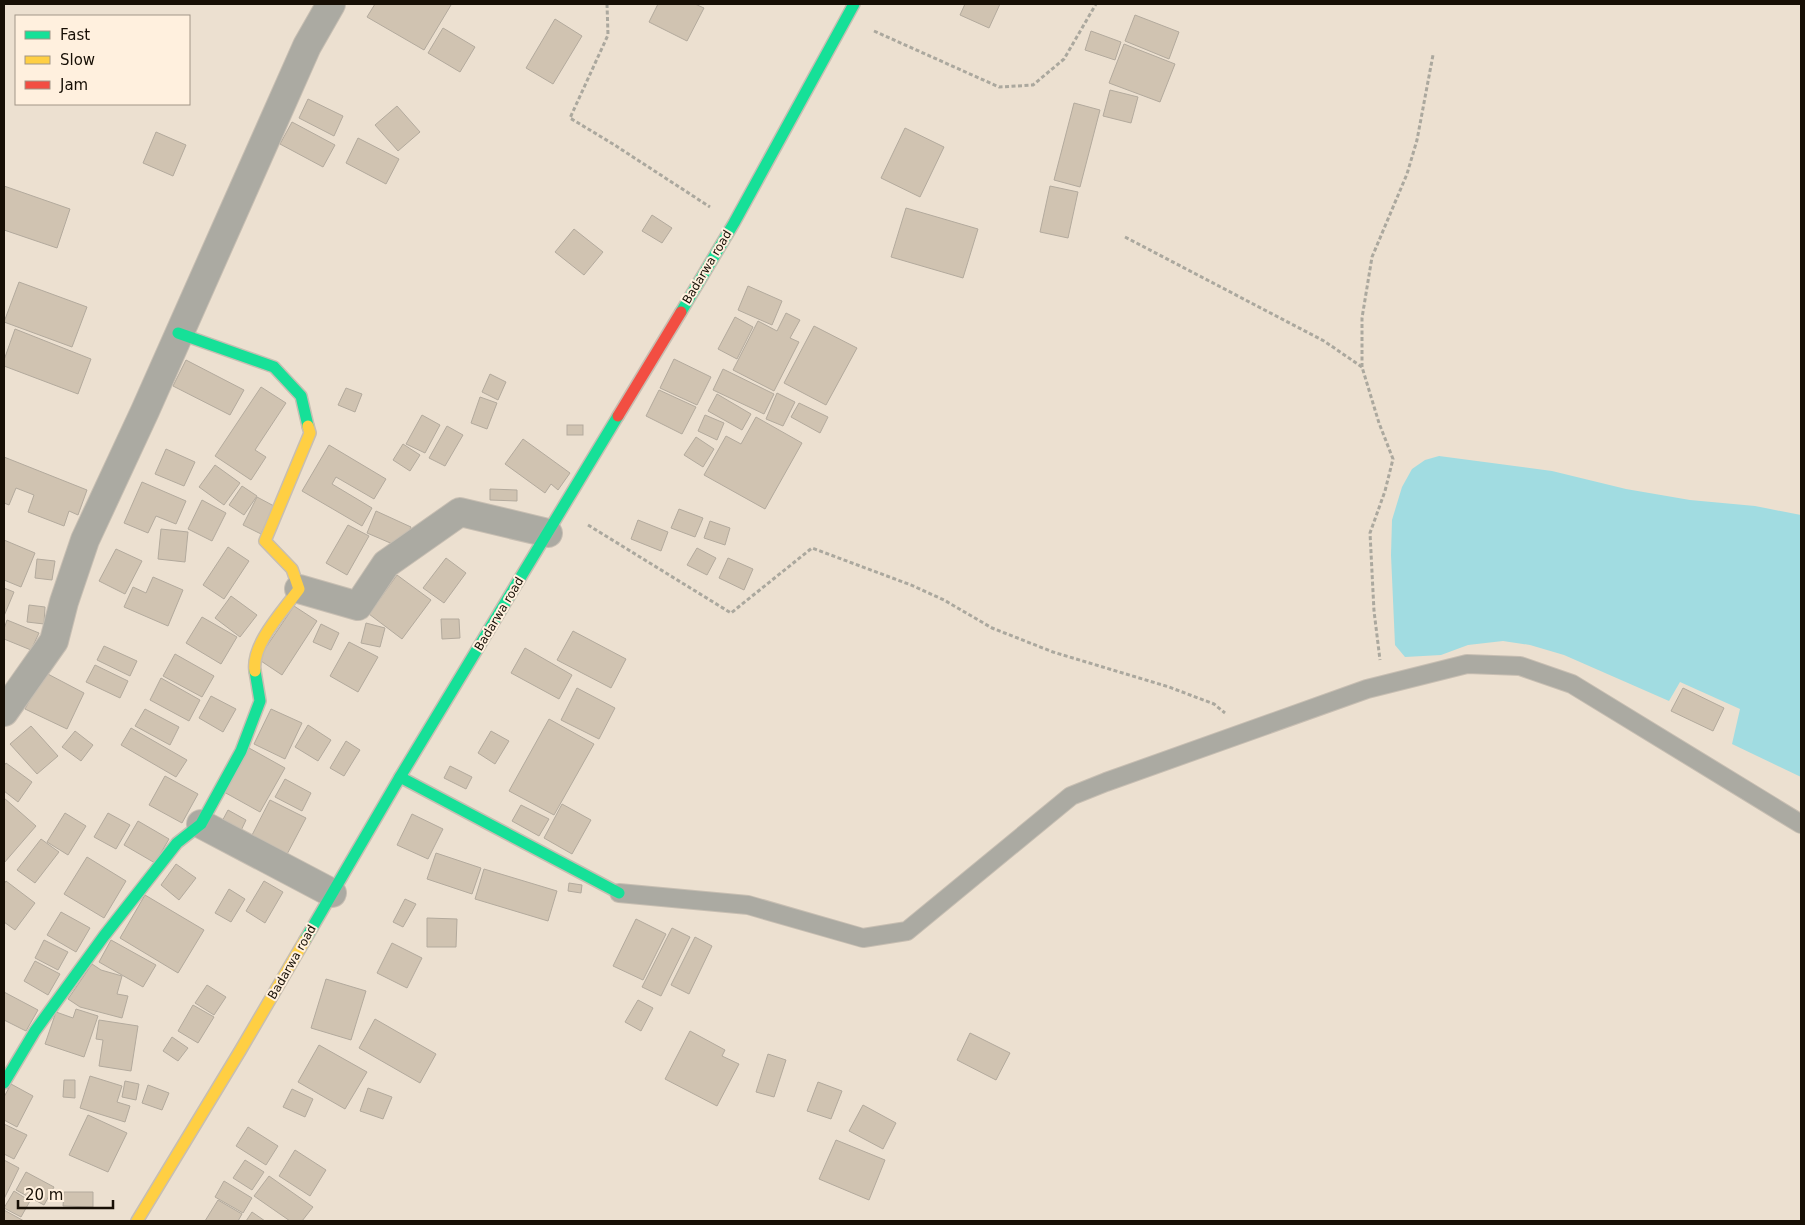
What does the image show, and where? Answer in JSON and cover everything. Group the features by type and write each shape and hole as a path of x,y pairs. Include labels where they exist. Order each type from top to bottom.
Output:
{"main road":[{"name":"Badarwa road","path":"137,1221 240,1051 400,777 734,223 854,4"},
{"path":"4,1084 35,1031 104,936 177,843 201,824 241,751 260,701 254,664 263,638 299,588 292,569 265,541 310,433 300,396 274,367 178,333"},
{"path":"400,777 620,893"}],"street":[{"path":"4,712 54,641 64,602 85,540 307,46 331,4"},
{"path":"299,588 358,606 386,564 460,512 548,534"},
{"path":"201,824 332,893"}],"lane":[{"path":"620,893 748,905 863,938 907,931 1071,796 1246,732 1383,685 1467,664 1520,666 1572,684 1801,824"}],"path":[{"path":"606,4 608,34 570,118 734,223"},
{"path":"846,19 999,87 1033,85 1064,59 1096,4"},
{"path":"1383,685 1374,610 1370,533 1385,491 1393,459 1379,423 1362,367 1362,318 1372,257 1407,174 1417,140 1433,55"},
{"path":"1125,236 1324,341 1362,367"},
{"path":"563,509 731,613 812,548 911,585 944,600 992,628 1053,652 1169,687 1214,704 1246,732"}],"water":[{"path":"1439,456 1552,471 1626,489 1690,500 1755,506 1801,515 1801,777 1732,744 1740,709 1680,682 1669,701 1564,655 1530,645 1503,641 1468,645 1441,655 1405,657 1395,645 1391,555 1392,520 1402,487 1412,469 1425,460"}],"building":[{"path":"375,4 451,5 424,50 367,17"},
{"path":"658,4 695,4 704,8 687,41 649,22"},
{"path":"965,4 1000,4 989,28 960,15"},
{"path":"1135,15 1179,32 1169,59 1125,41"},
{"path":"555,19 582,36 553,84 526,68"},
{"path":"443,28 475,47 460,72 428,53"},
{"path":"1091,31 1121,42 1115,60 1085,50"},
{"path":"1124,44 1175,64 1160,102 1109,83"},
{"path":"1110,90 1138,97 1131,123 1103,116"},
{"path":"308,99 343,116 334,136 299,118"},
{"path":"1074,103 1100,110 1080,187 1054,180"},
{"path":"397,106 420,132 398,151 375,125"},
{"path":"292,122 335,145 323,167 280,144"},
{"path":"905,128 944,147 920,197 881,178"},
{"path":"156,132 186,145 173,176 143,163"},
{"path":"358,138 399,159 386,184 346,163"},
{"path":"4,186 70,209 57,248 4,230"},
{"path":"1050,186 1078,192 1068,238 1040,232"},
{"path":"906,208 978,229 963,278 891,257"},
{"path":"652,215 672,228 662,243 642,231"},
{"path":"574,229 603,252 584,275 555,252"},
{"path":"19,282 87,307 72,347 4,322"},
{"path":"748,286 782,301 772,325 738,310"},
{"path":"786,313 800,320 790,338 799,342 774,391 733,370 758,321 777,331"},
{"path":"735,317 753,327 737,359 718,349"},
{"path":"814,326 857,348 826,405 784,383"},
{"path":"15,329 91,359 78,394 4,366 4,360"},
{"path":"674,359 711,377 697,405 660,388"},
{"path":"186,360 244,390 230,415 173,386"},
{"path":"723,369 774,394 764,414 713,390"},
{"path":"490,374 506,382 498,400 482,392"},
{"path":"261,387 286,403 255,450 266,457 251,480 215,456"},
{"path":"346,388 362,394 355,412 338,405"},
{"path":"659,390 696,407 682,434 646,416"},
{"path":"777,393 795,402 783,426 766,419"},
{"path":"717,394 751,414 742,430 708,411"},
{"path":"480,397 497,403 487,429 471,423"},
{"path":"799,403 828,417 820,433 791,417"},
{"path":"422,415 440,425 425,453 406,444"},
{"path":"705,415 724,423 717,440 698,431"},
{"path":"756,417 802,443 765,509 704,475 726,436 741,444"},
{"path":"567,425 583,425 583,435 567,435"},
{"path":"447,426 463,435 445,466 429,458"},
{"path":"696,437 714,449 703,467 684,455"},
{"path":"523,439 570,473 558,490 551,484 545,493 505,464"},
{"path":"403,444 420,455 410,471 393,460"},
{"path":"329,445 386,479 374,499 336,477 332,484 372,508 362,526 302,491"},
{"path":"166,449 195,462 184,486 155,474"},
{"path":"4,457 87,490 78,515 69,511 64,526 28,512 34,495 16,488 9,505 4,503"},
{"path":"215,465 240,483 224,505 199,487"},
{"path":"142,482 186,501 176,524 156,516 148,533 124,523"},
{"path":"242,486 257,496 244,515 229,505"},
{"path":"490,489 517,490 517,501 490,500"},
{"path":"257,497 274,506 261,534 243,525"},
{"path":"202,500 226,513 212,541 188,529"},
{"path":"679,509 703,518 695,537 671,528"},
{"path":"376,511 411,527 402,548 367,533"},
{"path":"638,520 668,532 661,551 631,539"},
{"path":"710,521 730,528 725,545 704,538"},
{"path":"348,525 369,536 347,575 326,563"},
{"path":"161,529 188,532 185,562 158,559"},
{"path":"4,540 35,553 21,587 4,580"},
{"path":"228,547 249,561 224,599 203,585"},
{"path":"697,548 716,558 707,575 687,565"},
{"path":"116,549 142,561 125,594 99,581"},
{"path":"446,558 466,573 444,603 423,588"},
{"path":"728,558 753,569 744,590 719,578"},
{"path":"37,559 55,561 52,580 35,578"},
{"path":"397,575 431,600 402,639 369,614"},
{"path":"153,577 183,590 168,626 124,607 133,587 146,593"},
{"path":"4,588 14,592 4,616"},
{"path":"231,596 257,615 240,637 215,618"},
{"path":"29,605 45,607 44,624 27,622"},
{"path":"294,606 317,621 282,675 258,659"},
{"path":"202,617 237,637 221,664 186,643"},
{"path":"441,619 459,619 460,638 442,639"},
{"path":"7,620 39,633 31,650 4,639 4,629"},
{"path":"366,623 385,628 380,647 361,643"},
{"path":"321,624 339,633 331,650 313,642"},
{"path":"573,631 626,659 611,688 557,660"},
{"path":"349,642 378,657 358,692 330,676"},
{"path":"104,646 137,661 130,676 97,660"},
{"path":"525,648 572,675 559,699 511,673"},
{"path":"175,654 214,676 202,697 163,676"},
{"path":"95,665 128,681 120,698 86,682"},
{"path":"44,672 84,693 67,729 25,709"},
{"path":"161,678 200,700 189,721 150,700"},
{"path":"577,688 615,708 599,739 561,720"},
{"path":"1683,688 1724,708 1713,731 1671,711"},
{"path":"211,696 236,709 223,732 199,718"},
{"path":"145,709 179,727 170,745 135,726"},
{"path":"271,709 302,723 285,759 254,744"},
{"path":"549,719 594,744 554,815 509,791"},
{"path":"308,725 331,740 318,761 295,747"},
{"path":"31,726 58,756 37,774 10,744"},
{"path":"131,728 187,760 176,777 121,745"},
{"path":"75,731 93,745 81,761 62,747"},
{"path":"491,731 509,741 495,764 478,753"},
{"path":"346,741 360,750 344,776 330,768"},
{"path":"249,748 285,768 260,812 224,792"},
{"path":"6,763 32,782 18,802 4,791 4,766"},
{"path":"450,766 472,777 466,789 444,778"},
{"path":"165,776 198,794 182,823 149,805"},
{"path":"285,779 311,793 302,811 275,797"},
{"path":"4,798 36,826 4,863"},
{"path":"270,800 306,818 285,858 250,839"},
{"path":"562,804 591,820 572,854 544,838"},
{"path":"521,805 549,819 539,836 512,821"},
{"path":"228,810 246,820 238,837 219,827"},
{"path":"65,813 86,826 68,855 47,842"},
{"path":"108,813 130,825 116,849 94,837"},
{"path":"412,814 443,829 428,859 397,845"},
{"path":"138,821 169,839 155,863 124,845"},
{"path":"41,839 59,852 35,883 17,870"},
{"path":"436,853 481,868 472,894 427,879"},
{"path":"87,857 126,881 104,918 64,894"},
{"path":"176,864 196,878 179,900 161,885"},
{"path":"484,869 557,891 548,921 475,899"},
{"path":"6,881 35,903 15,930 4,922 4,884"},
{"path":"264,881 283,892 265,923 246,911"},
{"path":"569,883 582,885 581,893 568,891"},
{"path":"229,889 245,899 231,922 215,913"},
{"path":"145,895 204,930 178,973 120,938"},
{"path":"405,899 416,904 403,927 393,922"},
{"path":"61,912 90,928 76,952 47,935"},
{"path":"427,918 457,919 456,947 427,947"},
{"path":"636,919 666,934 643,980 613,966"},
{"path":"672,928 690,937 661,996 642,987"},
{"path":"695,937 712,946 689,994 671,985"},
{"path":"44,940 68,952 58,970 35,958"},
{"path":"111,940 156,965 143,987 99,962"},
{"path":"392,943 422,958 407,988 377,973"},
{"path":"35,961 60,974 48,995 24,981"},
{"path":"92,964 101,970 122,976 117,994 128,996 122,1018 80,1007 68,999"},
{"path":"326,979 366,991 351,1040 311,1028"},
{"path":"207,985 226,997 214,1015 195,1003"},
{"path":"4,992 38,1010 26,1031 4,1020"},
{"path":"638,1000 653,1008 641,1031 625,1022"},
{"path":"193,1005 214,1017 198,1043 178,1031"},
{"path":"76,1009 98,1016 84,1057 45,1044 56,1012 73,1018"},
{"path":"375,1019 436,1054 420,1083 359,1048"},
{"path":"99,1020 138,1026 131,1071 99,1066 103,1040 96,1039"},
{"path":"690,1031 725,1050 722,1056 739,1064 717,1106 665,1079"},
{"path":"970,1033 1010,1053 996,1080 957,1060"},
{"path":"172,1037 188,1048 178,1061 163,1051"},
{"path":"319,1045 367,1072 345,1109 298,1082"},
{"path":"768,1054 786,1060 774,1097 756,1092"},
{"path":"90,1076 122,1086 117,1102 130,1106 125,1122 80,1108"},
{"path":"64,1080 75,1080 75,1098 63,1097"},
{"path":"125,1081 139,1084 136,1100 122,1097"},
{"path":"818,1082 842,1091 831,1119 807,1111"},
{"path":"11,1084 33,1096 17,1127 4,1120 4,1097"},
{"path":"148,1085 169,1093 162,1110 142,1103"},
{"path":"368,1088 392,1097 383,1119 360,1111"},
{"path":"292,1089 313,1099 305,1117 283,1107"},
{"path":"863,1105 896,1123 883,1149 849,1131"},
{"path":"88,1115 127,1133 108,1172 69,1155"},
{"path":"4,1124 27,1135 14,1159 4,1154"},
{"path":"248,1127 278,1146 266,1165 236,1146"},
{"path":"836,1140 885,1160 869,1200 819,1179"},
{"path":"295,1150 326,1170 310,1196 279,1176"},
{"path":"4,1160 19,1168 4,1199"},
{"path":"245,1160 264,1172 252,1190 233,1178"},
{"path":"26,1172 54,1187 44,1205 16,1190"},
{"path":"269,1176 313,1207 302,1221 290,1221 254,1196"},
{"path":"224,1181 252,1198 243,1213 215,1197"},
{"path":"14,1191 30,1201 21,1217 4,1208"},
{"path":"64,1192 93,1192 93,1207 63,1206"},
{"path":"218,1200 242,1214 238,1221 205,1221"},
{"path":"4,1210 24,1221 4,1221"},
{"path":"252,1212 265,1221 246,1221"}],"traffic: fast":[{"path":"681,312 734,223 854,4"},
{"path":"178,333 274,367 301,396 308,426"},
{"path":"305,940 400,777 618,416"},
{"path":"4,1083 35,1031 104,936 177,843 201,824 241,751 260,701 255,671"},
{"path":"400,777 619,893"}],"traffic: slow":[{"path":"255,671 255,661 263,639 299,589 292,569 265,541 310,433 308,426"},
{"path":"137,1221 305,940"}],"traffic: jam":[{"path":"618,416 681,312"}]}
